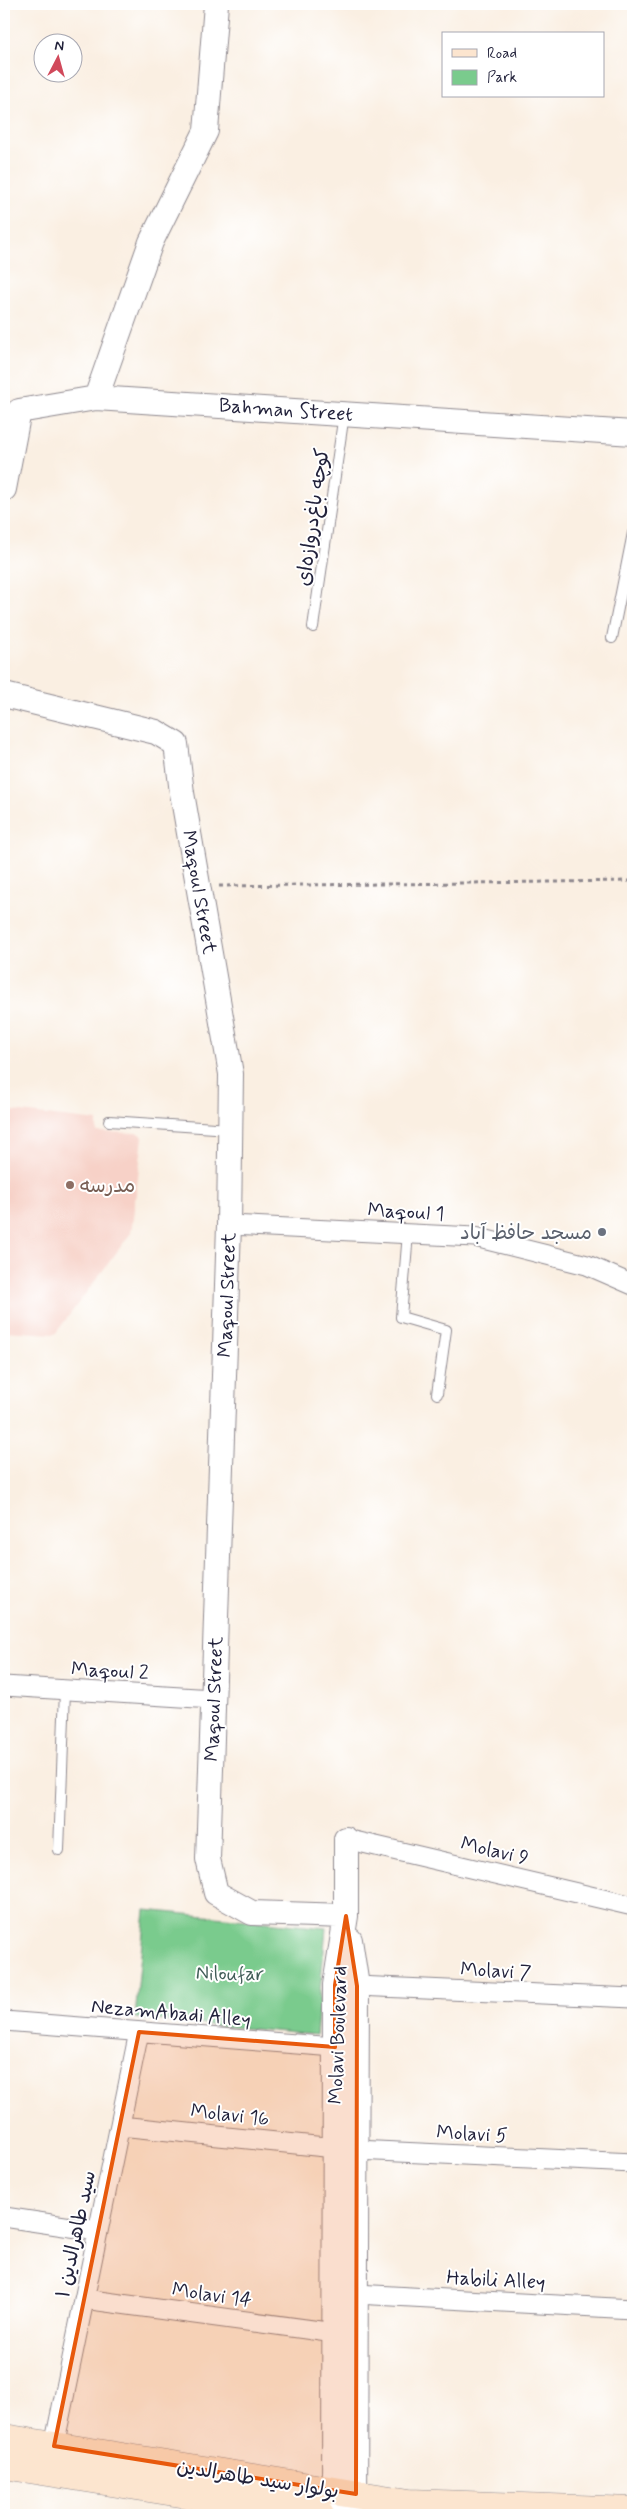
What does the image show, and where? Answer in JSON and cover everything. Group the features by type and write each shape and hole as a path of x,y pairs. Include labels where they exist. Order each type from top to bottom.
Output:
{"main road":[{"name":"بولوار سید طاهرالدین","path":"4,2438 54,2446 345,2504 409,2503 633,2511"},
{"name":"بولوار سید طاهرالدین","path":"4,2464 207,2506 320,2515"}],"street":[{"path":"96,398 151,242 206,131 216,4"},
{"name":"Bahman Street","path":"4,488 15,411 96,398 633,433"},
{"name":"Maqoul Street","path":"4,695 156,732 176,744 198,886 231,1074 229,1225 208,1859 216,1893 252,1913 346,1916"},
{"name":"Maqoul 1","path":"229,1225 475,1236 587,1265 633,1284"},
{"name":"Maqoul 2","path":"4,1686 213,1699"},
{"path":"346,1839 346,1916"},
{"name":"Molavi 9","path":"346,1839 633,1906"},
{"name":"Molavi Boulevard","path":"345,2504 335,2333 357,1986 346,1916"},
{"name":"Molavi Boulevard","path":"345,2504 356,2294 346,2149 335,2047 336,1985 346,1916"},
{"name":"Molavi 7","path":"357,1986 633,1998"},
{"name":"NezamAbadi Alley","path":"4,2021 335,2047"},
{"name":"سید طاهرالدین ۱","path":"54,2446 139,2032"},
{"name":"Molavi 16","path":"120,2126 346,2149"},
{"name":"Molavi 5","path":"346,2149 633,2163"},
{"path":"4,2217 98,2231"},
{"name":"Habili Alley","path":"356,2294 633,2308"},
{"name":"Molavi 14","path":"84,2299 335,2333"}],"lane":[{"name":"کوچه باغ‌دروازه‌ای","path":"313,627 344,413"},
{"path":"612,638 629,576 633,533"},
{"path":"109,1121 230,1129"},
{"path":"408,1233 401,1317 446,1330 437,1394"},
{"path":"59,1850 65,1690"}],"path":[{"path":"198,886 633,881"}],"highlighted area":[{"path":"346,1916 357,1986 356,2494 54,2446 139,2032 335,2047 335,1985"}],"shaded area":[{"name":"مدرسه","path":"4,1110 97,1121 97,1132 138,1133 143,1137 131,1233 55,1334 4,1331"}],"green space":[{"name":"Niloufar","path":"145,1910 326,1928 316,2035 135,2018"}],"place":[{"name":"مدرسه","path":"70,1185"},
{"name":"مسجد حافظ آباد","path":"602,1232"}]}
